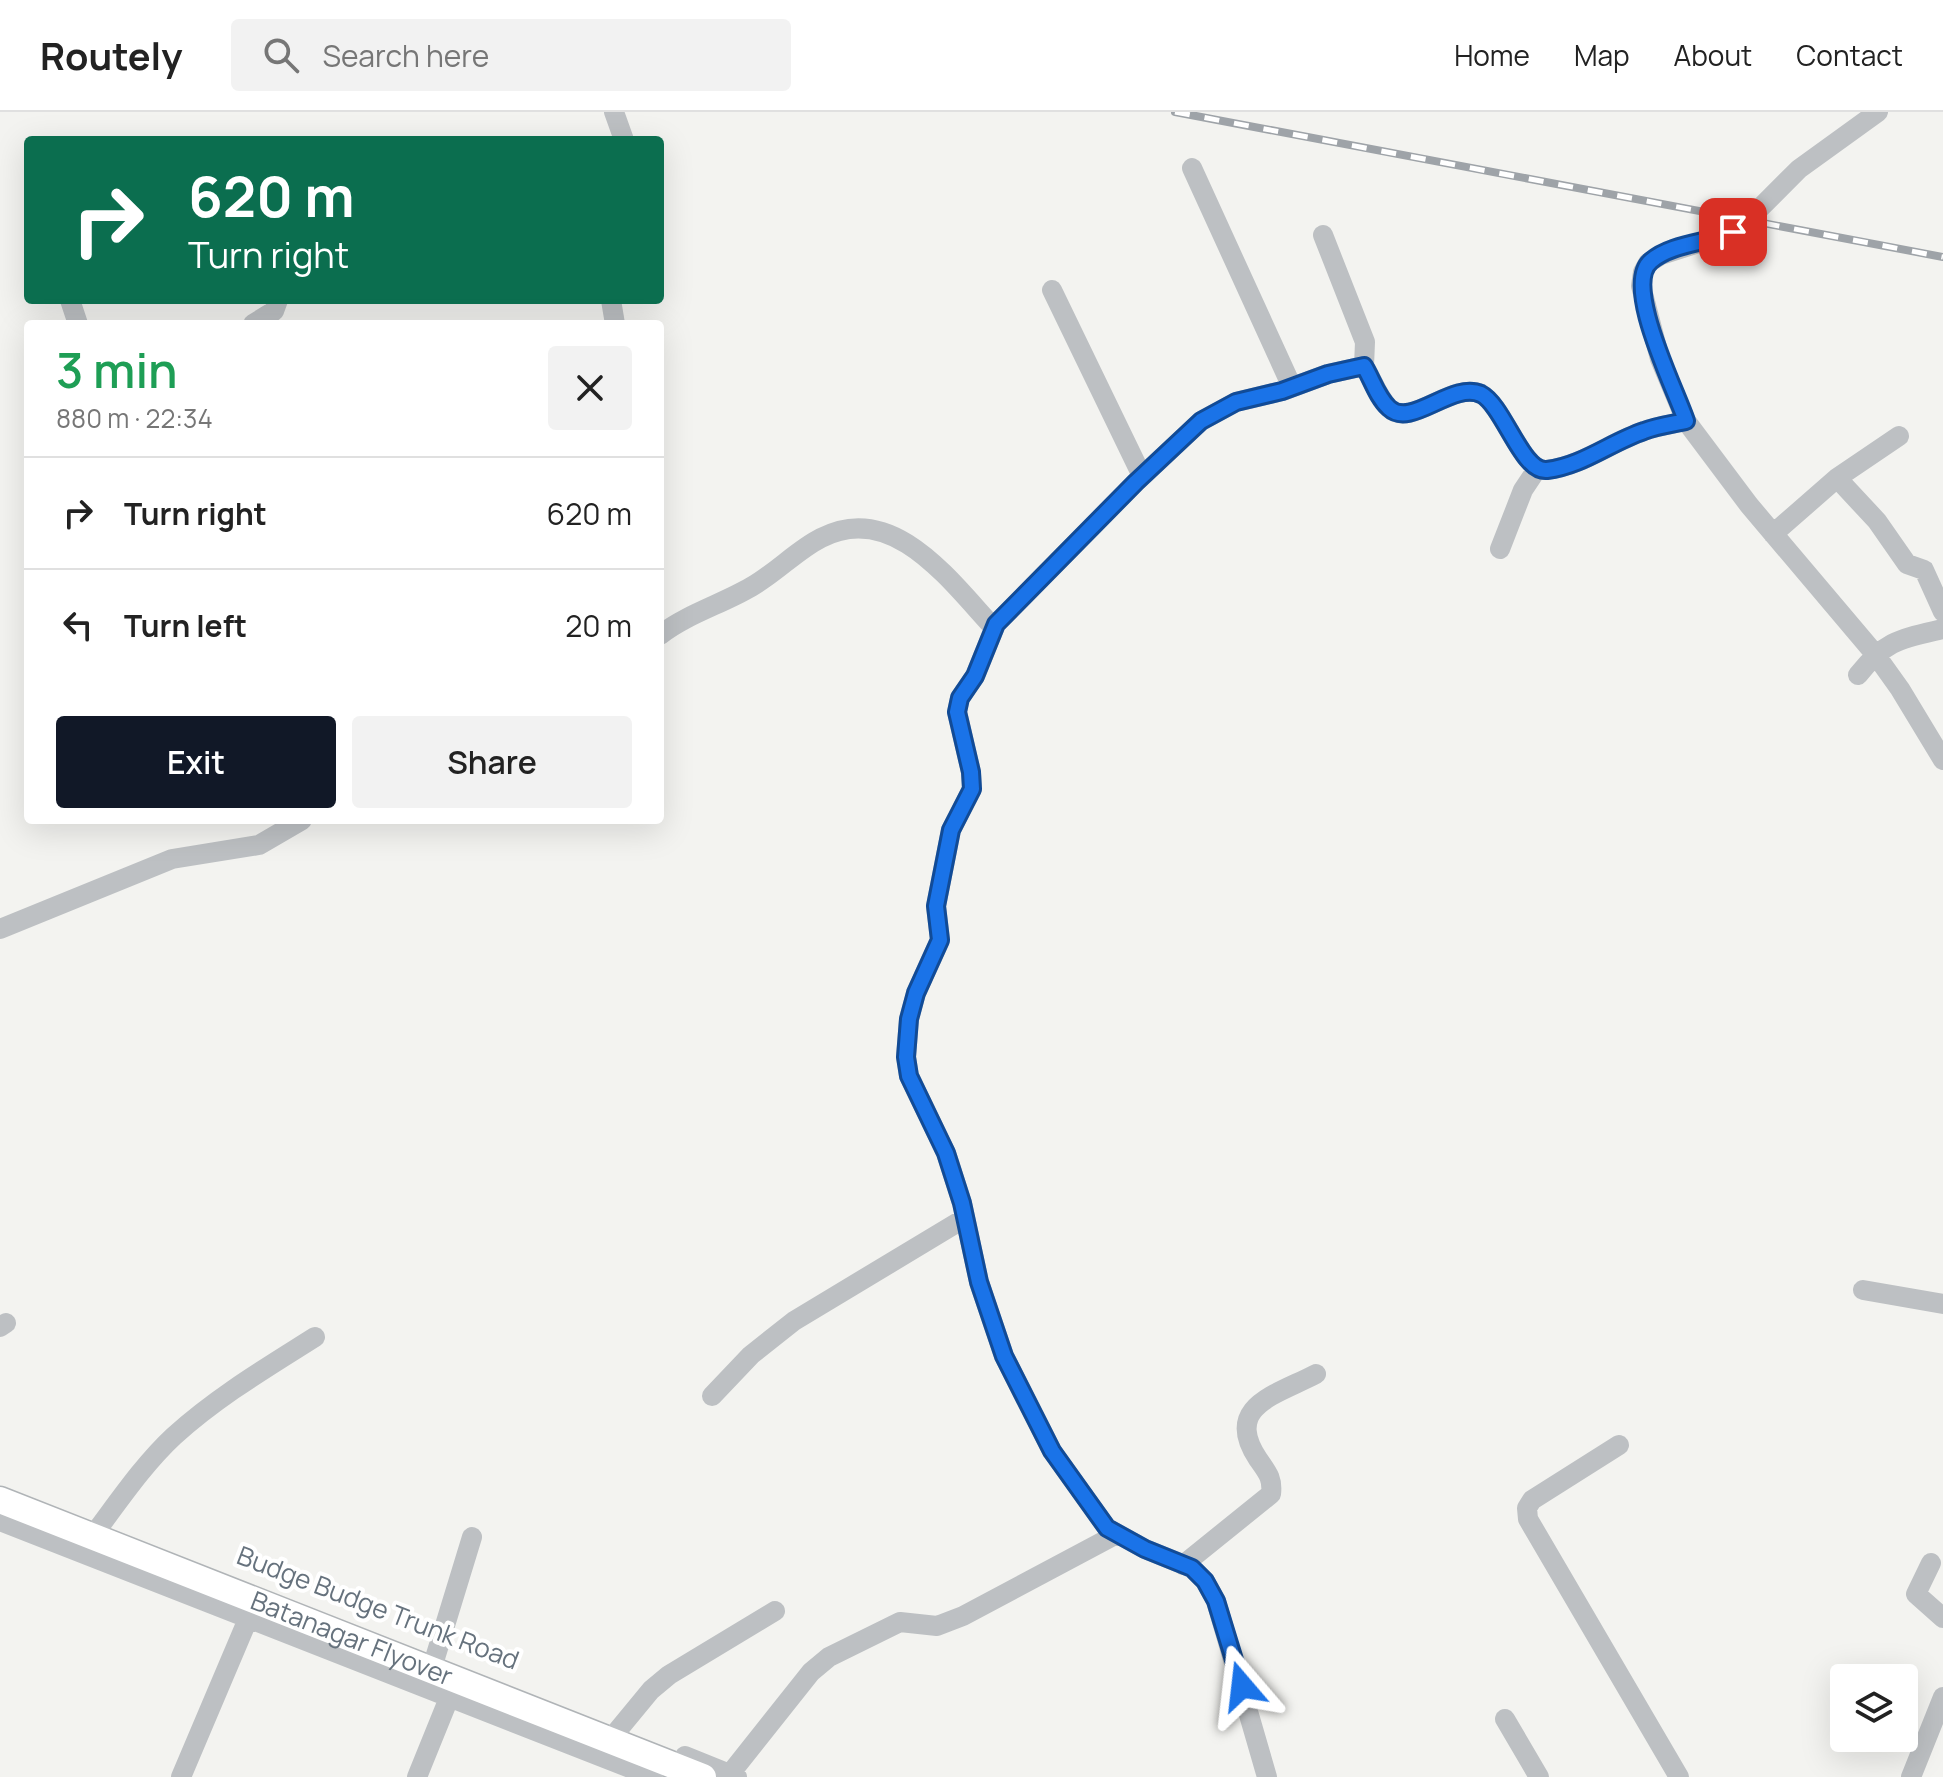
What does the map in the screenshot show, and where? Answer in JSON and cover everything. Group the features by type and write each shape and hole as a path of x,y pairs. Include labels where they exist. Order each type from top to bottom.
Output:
{"main road":[{"name":"Batanagar Flyover","path":"0,1500 703,1777"}],"street":[{"path":"614,112 623,136"},
{"path":"1878,112 1799,169 1733,232 1661,255 1648,263 1641,286 1660,359 1686,421 1773,534 1875,654 1943,760"},
{"path":"1192,168 1292,387"},
{"path":"1323,235 1365,342 1364,366 1385,405 1393,412 1403,414 1461,391 1482,395 1493,403 1523,454 1537,469 1546,471 1584,459 1644,430 1686,421"},
{"path":"1052,290 1142,476"},
{"path":"259,320 274,311 277,304"},
{"path":"1267,1777 1216,1601 1205,1581 1192,1568 1145,1549 1107,1528 1052,1451 1004,1356 979,1282 946,1153 909,1076 906,1057 909,1019 916,993 940,940 936,906 951,830 972,789 957,712 960,698 975,676 994,628 1142,476 1201,421 1236,402 1364,366"},
{"path":"1773,534 1837,478 1899,436"},
{"path":"1500,549 1523,490 1537,469"},
{"path":"1837,478 1877,521 1907,564 1924,570 1943,612"},
{"path":"664,633 712,605 750,588 821,537 841,528 852,527 880,531 914,548 994,628"},
{"path":"1858,675 1875,654 1901,638 1943,629"},
{"path":"0,929 172,859 259,845 295,824"},
{"path":"712,1396 751,1355 794,1321 965,1218"},
{"path":"1863,1290 1943,1304"},
{"path":"100,1526 171,1438 232,1390 315,1337"},
{"path":"1183,1565 1271,1494 1272,1480 1247,1441 1244,1427 1248,1414 1265,1400 1316,1374"},
{"path":"1619,1445 1532,1500 1527,1508 1528,1519 1679,1777"},
{"name":"Budge Budge Trunk Road","path":"0,1486 733,1776"},
{"path":"0,1521 653,1777"},
{"path":"733,1776 811,1672 829,1657 900,1622 937,1626 963,1616 1117,1534"},
{"path":"435,1658 472,1537"},
{"path":"1931,1563 1916,1594 1943,1618"},
{"path":"618,1730 644,1698 669,1675 775,1611"},
{"path":"181,1777 248,1619"},
{"path":"1911,1777 1943,1697"},
{"path":"417,1777 449,1698"},
{"path":"1505,1719 1539,1777"}],"railway":[{"path":"1175,112 1943,257"}],"route":[{"path":"1242,1686 1216,1601 1205,1581 1192,1568 1145,1549 1107,1528 1052,1451 1004,1356 979,1282 962,1203 946,1153 909,1076 906,1057 909,1019 916,993 940,940 936,906 951,830 972,789 971,772 958,723 960,698 975,676 996,624 1201,421 1236,402 1364,366 1385,405 1393,412 1403,414 1461,391 1482,395 1493,403 1523,454 1537,469 1546,471 1584,459 1644,430 1686,421 1660,359 1641,286 1643,272 1648,263 1661,255 1733,232"}]}
